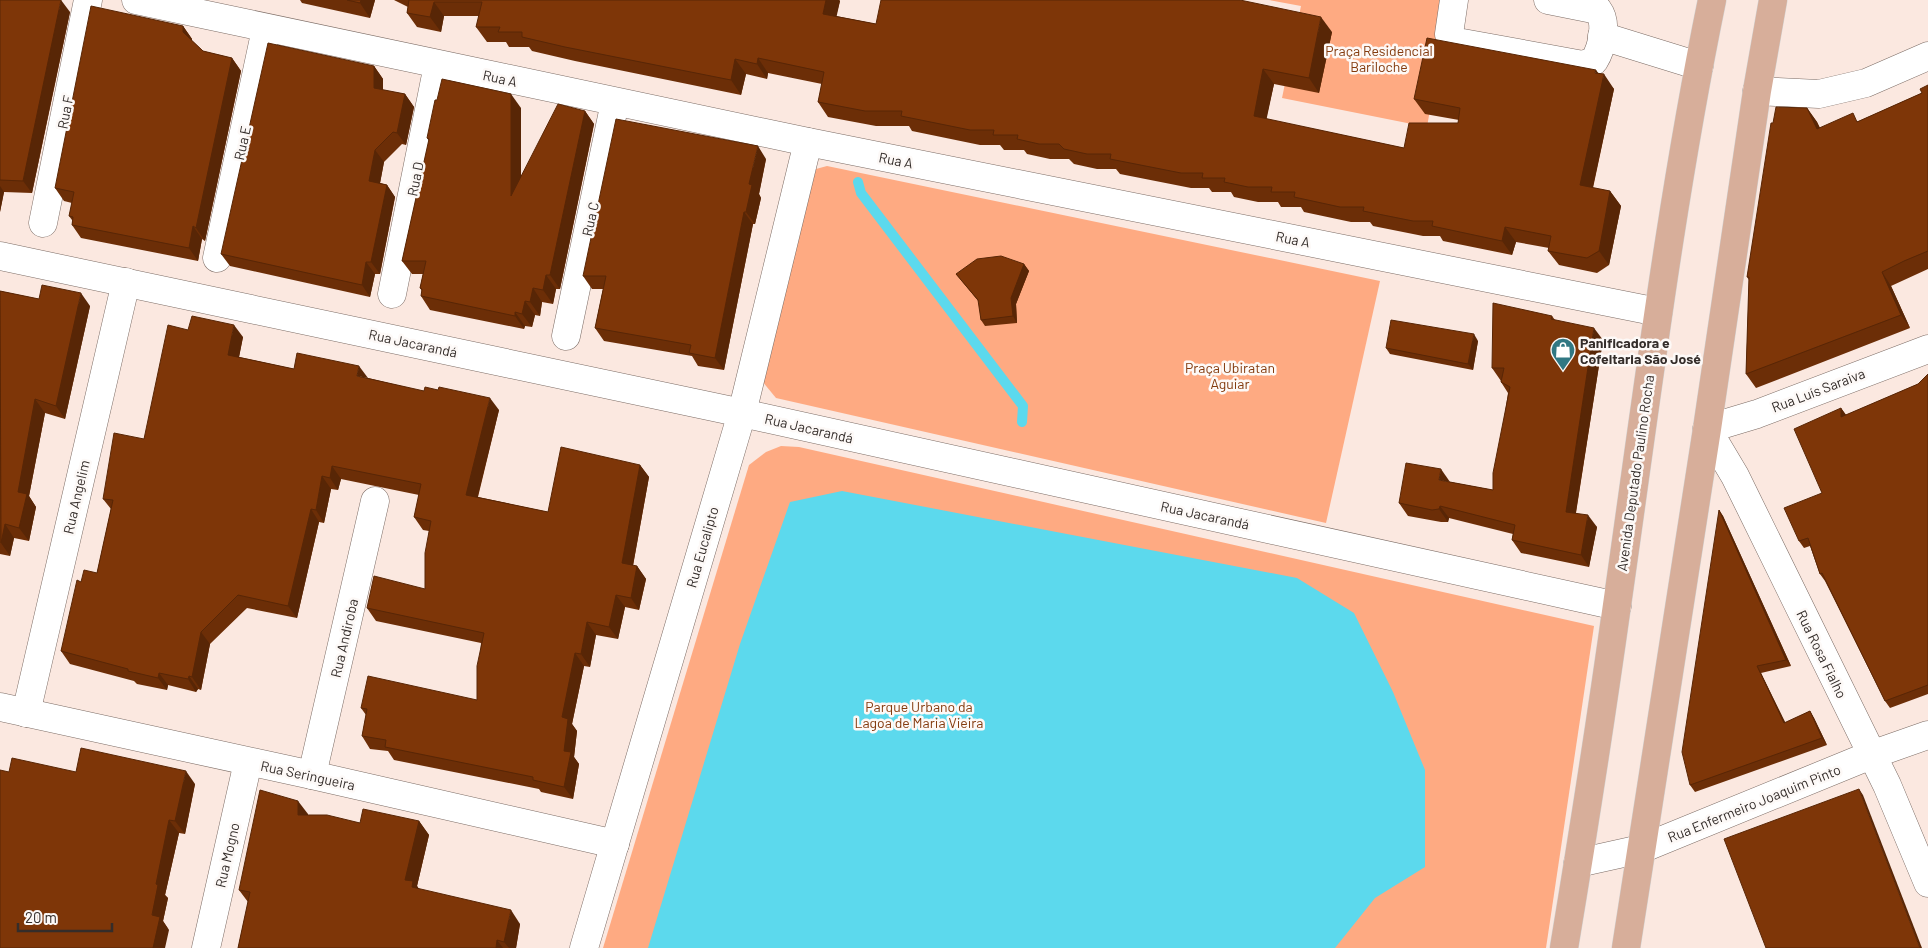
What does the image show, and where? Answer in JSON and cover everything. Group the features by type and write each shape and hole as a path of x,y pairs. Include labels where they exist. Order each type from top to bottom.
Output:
{"main road":[{"name":"Avenida Deputado Paulino Rocha","path":"1564,948 1617,606 1658,312 1699,66 1712,0"},
{"path":"1626,948 1707,429 1757,91 1773,0"}],"street":[{"name":"Rua F","path":"43,223 88,0"},
{"name":"Rua A","path":"136,0 808,142 1658,312"},
{"path":"1454,0 1448,34 1457,42 1583,64 1594,61 1602,36 1604,21 1598,10 1548,0"},
{"name":"Rua E","path":"217,258 266,28"},
{"path":"1602,36 1699,66"},
{"path":"1757,91 1818,94 1866,83 1928,56"},
{"name":"Rua D","path":"392,294 438,65"},
{"name":"Rua C","path":"566,336 615,102"},
{"name":"Rua Eucalipto","path":"584,948 742,412 808,142"},
{"name":"Rua Jacarandá","path":"0,256 742,412 1617,606"},
{"name":"Rua Angelim","path":"26,712 126,282"},
{"name":"Rua Luís Saraiva","path":"1707,429 1757,414 1928,349"},
{"name":"Rua Rosa Fialho","path":"1707,429 1735,476 1872,755 1928,883"},
{"name":"Rua Andiroba","path":"312,775 375,501"},
{"name":"Rua Seringueira","path":"0,707 615,844"},
{"name":"Rua Enfermeiro Joaquim Pinto","path":"1578,863 1641,849 1872,755 1928,735"},
{"name":"Rua Mogno","path":"206,948 248,762"}],"green space":[{"name":"Praça Residencial Bariloche","path":"1269,0 1449,0 1427,127 1282,98 1301,6"},
{"name":"Praça Ubiratan Aguiar","path":"827,166 1380,281 1326,523 776,398 762,381 816,169"},
{"name":"Parque Urbano da Lagoa de Maria Vieira","path":"781,446 799,447 1594,626 1546,948 603,948 749,465 766,452"}],"water":[{"name":"Parque Urbano da Lagoa de Maria Vieira","path":"842,491 1297,578 1354,613 1393,692 1425,770 1425,867 1375,898 1335,948 648,948 740,644 790,502"}],"building":[{"path":"0,0 61,0 23,181 0,180"},
{"path":"347,0 361,0 360,3"},
{"path":"409,0 826,0 823,14 876,24 881,0 1240,0 1321,17 1309,78 1263,69 1254,116 1404,148 1409,123 1458,123 1460,108 1414,99 1427,38 1596,70 1595,73 1604,74 1580,185 1610,191 1599,251 1587,258 1548,251 1551,236 1505,227 1502,241 1432,226 1433,221 1413,221 1363,211 1364,207 1340,207 1294,197 1295,192 1271,192 1272,187 1248,187 1224,182 1225,178 1202,178 1203,173 1181,173 1110,159 1111,154 1087,154 1064,149 1059,144 1039,144 1017,139 1018,135 993,135 994,130 970,130 901,116 902,111 865,111 818,102 824,72 758,58 757,64 735,59 731,80 565,47 522,37 522,32 498,32 500,27 476,27 482,2 434,2 430,17 407,13"},
{"path":"91,6 183,26 183,32 203,51 232,58 196,228 193,226 189,248 72,225 73,217 69,216 74,192 55,188"},
{"path":"268,43 374,66 374,88 405,94 397,133 393,132 375,150 369,181 387,185 371,262 366,262 362,285 221,254"},
{"path":"442,79 511,94 511,196 558,104 585,111 550,275 546,275 543,290 533,288 530,302 525,301 522,314 515,312 515,316 421,296 422,289 420,288 426,261 402,261 429,139 427,138 435,100 437,100"},
{"path":"1928,85 1928,251 1882,272 1901,315 1746,374 1749,277 1747,277 1771,123 1773,123 1776,107 1807,108 1817,129 1853,113 1857,122 1922,93 1920,89"},
{"path":"616,119 758,146 749,184 752,185 746,212 744,212 715,358 689,353 691,345 595,328 606,276 583,276"},
{"path":"1001,256 1024,264 1011,298 1013,316 981,320 978,300 956,274 977,259"},
{"path":"42,285 81,293 56,406 35,399 18,492 27,494 19,528 5,524 1,543 0,291 39,299"},
{"path":"1493,303 1552,316 1551,319 1594,328 1566,512 1588,515 1581,555 1512,540 1515,525 1440,506 1439,509 1432,510 1399,503 1406,463 1441,469 1439,480 1493,490 1493,473 1510,387 1501,382 1504,368 1492,368"},
{"path":"192,316 234,325 228,355 294,369 297,353 359,366 357,376 424,391 425,387 438,390 439,387 490,398 466,495 548,512 561,447 640,465 622,563 637,566 631,598 616,595 609,627 587,622 581,654 575,653 562,717 568,719 564,751 571,752 564,787 533,780 533,777 385,747 386,740 362,736 367,709 361,708 368,676 477,700 477,666 484,633 367,608 374,576 425,589 425,553 431,521 414,517 421,484 332,466 330,478 322,476 316,510 311,509 288,606 238,595 201,632 192,677 189,676 188,679 159,673 158,678 61,651 77,580 81,582 84,570 97,573 113,500 103,499 114,433 144,439 168,325 188,330"},
{"path":"1391,320 1474,334 1468,364 1386,348"},
{"path":"1928,374 1928,685 1885,701 1822,573 1820,574 1808,538 1799,541 1784,508 1822,493 1794,429 1841,408 1841,417 1918,384"},
{"path":"1719,510 1786,660 1757,666 1784,723 1810,711 1822,738 1690,785 1682,752"},
{"path":"81,748 186,771 175,821 169,820 156,884 158,885 152,915 160,917 153,948 0,948 0,770 9,772 12,758 76,772"},
{"path":"1859,789 1920,948 1766,948 1724,839"},
{"path":"260,790 298,801 298,815 327,815 360,823 363,809 419,821 405,880 413,881 412,887 511,910 504,942 497,940 496,948 238,948 250,892 239,890"}],"waterway":[{"path":"858,182 861,193 1023,406 1022,422"}],"place":[{"name":"Panificadora e Cofeitaria São José","path":"1563,371"}]}
